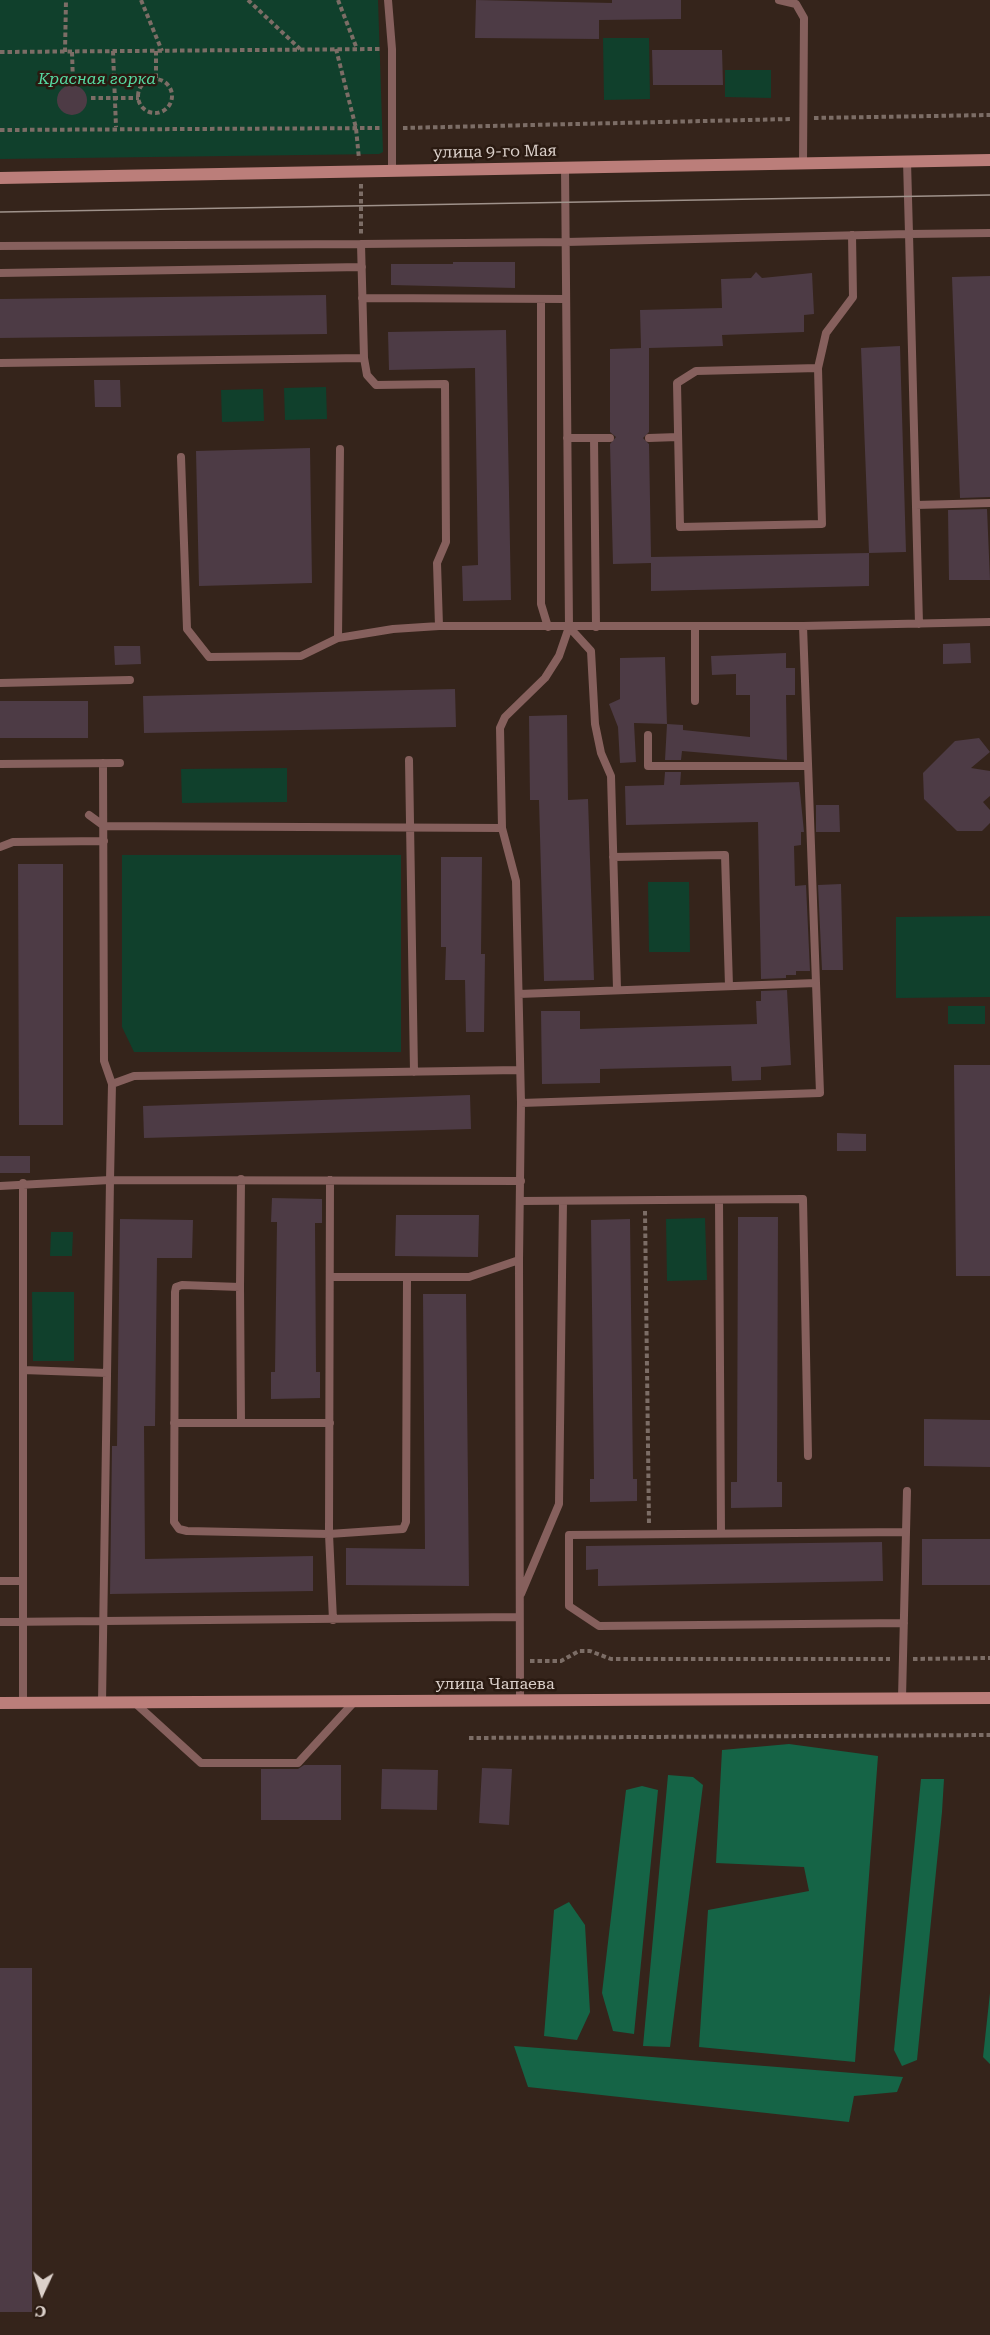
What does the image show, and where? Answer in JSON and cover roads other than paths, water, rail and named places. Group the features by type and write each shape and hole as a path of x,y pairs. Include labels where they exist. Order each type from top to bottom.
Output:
{"street":[{"name":"улица 9-го Мая","path":"0,178 990,160"},
{"name":"улица Чапаева","path":"0,1703 990,1698"}],"lane":[{"path":"388,0 392,50 392,171"},
{"path":"779,0 797,2 804,18 803,163"},
{"path":"907,161 919,624"},
{"path":"520,1700 521,1103 519,994 516,881 502,828 500,728 505,717 545,678 559,656 569,627 565,167"},
{"path":"0,246 566,242 990,233"},
{"path":"818,368 696,371 677,383 680,527 822,524 818,368 826,333 853,297 852,235"},
{"path":"361,244 364,358 367,375 376,385 445,384 446,542 437,564 439,626"},
{"path":"0,273 362,267"},
{"path":"362,298 566,299"},
{"path":"541,299 541,604 548,627"},
{"path":"0,363 364,358"},
{"path":"649,438 678,437"},
{"path":"567,438 610,438"},
{"path":"594,438 596,627"},
{"path":"338,638 340,449"},
{"path":"181,457 187,628 209,657 301,656 338,638 393,629 439,626 695,627 990,622"},
{"path":"916,505 990,503"},
{"path":"521,1103 820,1093 803,626"},
{"path":"569,627 591,651 595,724 601,753 612,776 617,989"},
{"path":"695,627 695,701"},
{"path":"0,683 130,680"},
{"path":"648,735 648,766 808,766"},
{"path":"409,760 414,1072"},
{"path":"102,1703 112,1084 104,1061 104,763"},
{"path":"0,764 120,763"},
{"path":"89,815 104,826 502,828"},
{"path":"0,847 13,842 104,842"},
{"path":"613,857 725,855 729,986"},
{"path":"519,994 816,982"},
{"path":"112,1084 134,1076 519,1070"},
{"path":"241,1179 241,1423"},
{"path":"0,1186 110,1180 521,1181"},
{"path":"330,1180 329,1534 333,1620"},
{"path":"23,1183 23,1703"},
{"path":"520,1201 803,1199 808,1456"},
{"path":"719,1200 721,1533"},
{"path":"519,1598 559,1504 563,1201"},
{"path":"330,1277 469,1278 519,1260"},
{"path":"240,1287 177,1287 174,1522 179,1529 188,1531 329,1534 396,1531 403,1529 406,1522 407,1277"},
{"path":"23,1370 107,1373"},
{"path":"174,1423 330,1423"},
{"path":"902,1698 907,1491"},
{"path":"904,1623 599,1626 569,1606 569,1535 906,1532"},
{"path":"0,1581 23,1581"},
{"path":"0,1622 519,1617"},
{"path":"134,1702 201,1763 298,1763 356,1701"}],"tram line":[{"path":"0,212 990,195"}],"park label":[{"name":"Красная горка","path":"97,79"}]}
